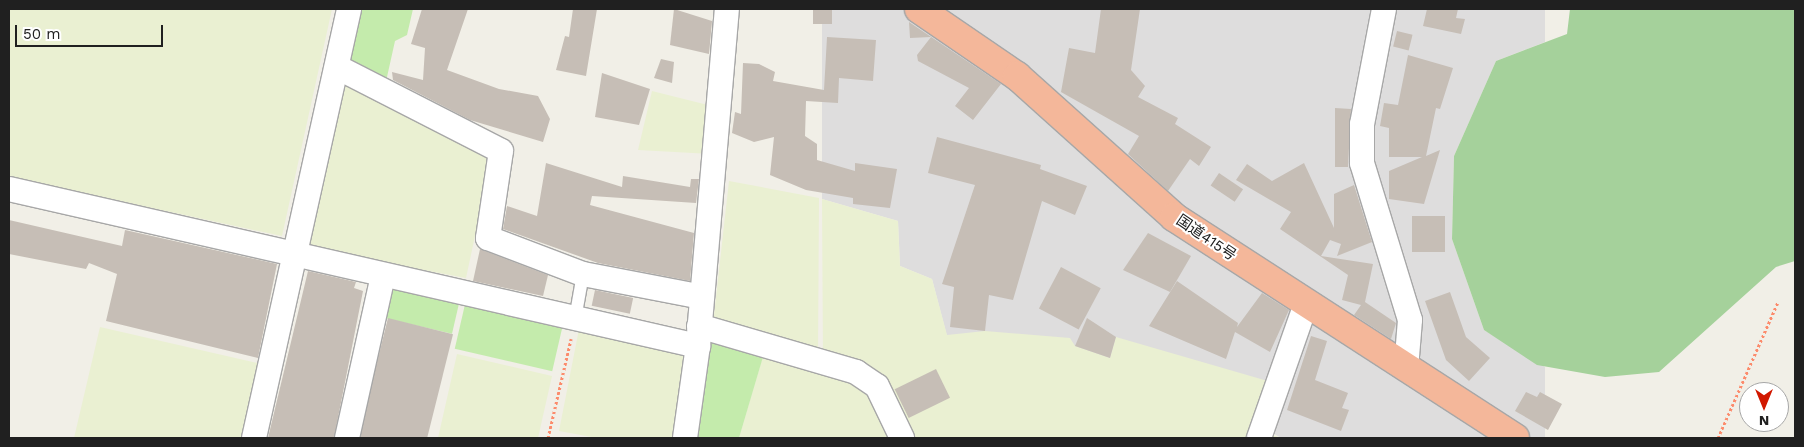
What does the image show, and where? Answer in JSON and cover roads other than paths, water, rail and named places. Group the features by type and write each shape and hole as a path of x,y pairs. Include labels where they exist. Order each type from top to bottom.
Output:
{"highway":[{"name":"国道415号","path":"919,9 1017,76 1174,217 1515,438"}],"street":[{"path":"254,438 296,256 349,9"},
{"path":"685,438 699,336 727,9"},
{"path":"1384,9 1362,124 1362,163 1410,320 1406,369"},
{"path":"337,67 501,151 488,238 583,274 702,297"},
{"path":"9,190 575,319 699,336 856,372 877,386 902,438"},
{"path":"347,438 383,276"},
{"path":"1259,438 1306,304"}],"lane":[{"path":"575,319 583,274"}]}
